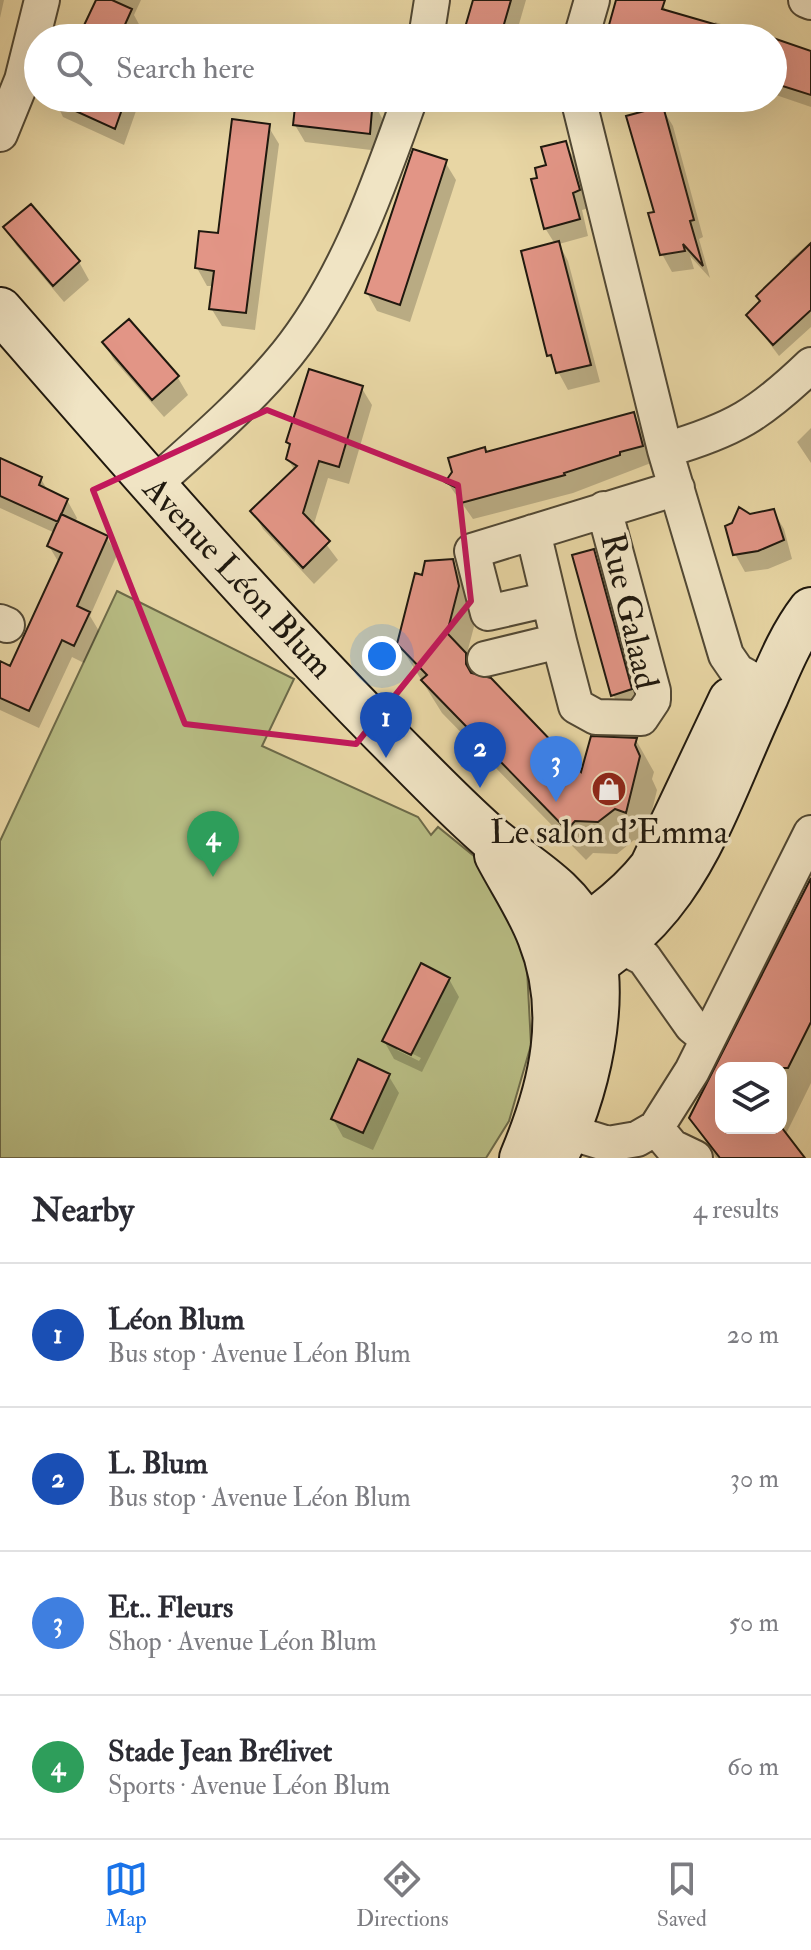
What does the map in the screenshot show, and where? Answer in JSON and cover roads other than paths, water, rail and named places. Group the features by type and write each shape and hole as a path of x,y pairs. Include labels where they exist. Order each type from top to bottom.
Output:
{"main road":[{"name":"Avenue Léon Blum","path":"0,310 152,486 301,647 487,835 556,892 600,948"},
{"path":"550,969 645,926 674,888 716,810 768,635 811,589"},
{"path":"560,1144 588,1062 600,948 636,887 652,867 756,683 811,610"},
{"name":"Avenue Léon Blum","path":"487,835 531,917 550,969 556,1027 548,1085 522,1158"}],"street":[{"path":"36,24 42,0"},
{"path":"428,24 432,0"},
{"path":"585,24 592,0"},
{"path":"0,134 24,72"},
{"path":"152,486 252,392 287,354 316,312 357,236 405,112"},
{"path":"581,112 665,450 726,655 756,683"},
{"path":"665,450 719,434 752,417 811,365"},
{"name":"Rue Galaad","path":"549,599 488,613 472,551 677,488"},
{"name":"Rue Galaad","path":"533,532 576,706 596,717 641,718 653,700 653,691 604,509"},
{"path":"485,659 559,641"},
{"path":"637,1142 708,1039 811,833"},
{"name":"Avenue Léon Blum","path":"600,948 644,958 692,1026 708,1039"},
{"name":"Avenue Léon Blum","path":"548,1085 560,1144"},
{"path":"560,1144 637,1142 672,1147 695,1158"}],"place":[{"name":"Léon Blum","path":"386,758"},
{"name":"L. Blum","path":"480,788"},
{"name":"Le salon d’Emma","path":"609,789"},
{"name":"Et.. Fleurs","path":"556,802"},
{"name":"Stade Jean Brélivet","path":"213,877"}]}
